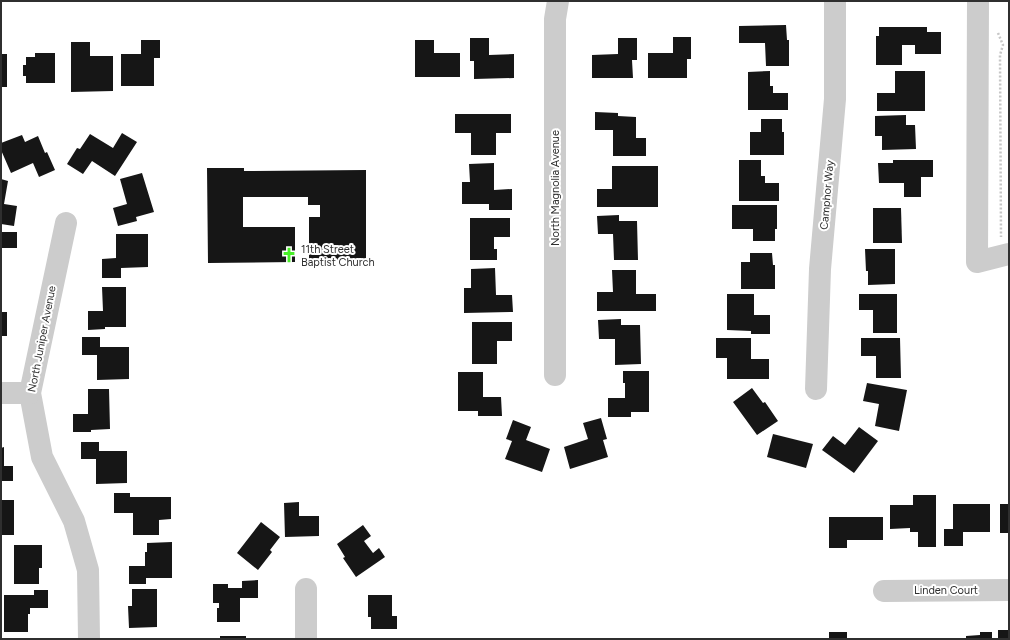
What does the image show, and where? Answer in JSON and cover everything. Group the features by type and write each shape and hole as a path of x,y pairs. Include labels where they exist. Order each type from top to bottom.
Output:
{"street":[{"name":"North Magnolia Avenue","path":"554,376 555,19 558,1"},
{"name":"Camphor Way","path":"816,389 820,269 835,99 835,1"},
{"path":"978,1 977,262 1007,247"},
{"name":"North Juniper Avenue","path":"66,223 30,393 42,457 74,521 88,570 89,639"},
{"path":"1,393 30,393"},
{"path":"306,589 306,639"},
{"name":"Linden Court","path":"884,591 1009,590"}],"path":[{"path":"996,30 1003,45 1000,55 1001,240 1007,247"}],"building":[{"path":"786,25 787,40 789,40 789,66 766,66 765,43 739,43 739,26"},
{"path":"879,27 927,27 927,32 941,32 941,54 915,54 915,45 902,45 902,65 876,65 876,36 879,36"},
{"path":"673,37 691,37 691,59 687,59 687,78 648,78 648,53 673,53"},
{"path":"470,38 489,38 489,55 514,54 514,78 474,79 474,61 470,61"},
{"path":"618,38 637,38 637,60 632,60 633,78 592,78 592,55 618,54"},
{"path":"141,40 160,40 160,58 154,58 154,86 121,86 121,54 141,54"},
{"path":"415,40 434,40 434,53 460,53 460,77 415,77"},
{"path":"71,42 90,42 90,56 113,56 113,91 71,92"},
{"path":"35,53 55,53 55,83 26,83 26,76 23,76 23,65 26,65 26,57 35,57"},
{"path":"1,54 7,54 7,87 1,87"},
{"path":"770,71 770,86 773,86 773,93 788,93 788,110 748,110 748,72"},
{"path":"895,71 925,71 925,111 877,111 877,93 895,93"},
{"path":"595,112 618,113 618,116 636,117 636,138 646,138 646,156 613,156 613,130 595,130"},
{"path":"455,114 511,114 511,133 496,133 496,155 471,155 471,133 455,133"},
{"path":"906,115 906,125 915,125 916,149 882,150 882,136 875,136 875,116"},
{"path":"761,119 782,119 782,132 784,132 784,155 750,155 750,132 761,132"},
{"path":"122,133 137,142 115,176 92,161 83,174 67,164 77,148 80,149 90,134 113,148"},
{"path":"22,135 25,142 38,136 45,153 47,152 55,170 39,177 33,163 11,173 1,150 1,143"},
{"path":"739,160 761,160 761,176 765,176 765,183 779,183 779,201 739,201"},
{"path":"893,160 933,160 933,177 921,177 921,197 904,197 904,183 879,183 878,163 893,163"},
{"path":"494,163 494,190 512,189 512,210 489,210 489,204 462,204 462,182 470,182 469,164"},
{"path":"612,166 658,166 658,207 597,207 597,189 612,189"},
{"path":"207,168 244,168 244,171 366,170 366,260 309,260 309,217 320,217 320,205 308,205 308,197 243,197 243,227 295,227 295,262 208,263"},
{"path":"142,173 154,212 136,217 137,221 118,226 113,208 127,204 120,179"},
{"path":"1,179 8,181 4,204 17,206 14,226 1,224"},
{"path":"732,205 777,205 777,229 775,229 775,241 753,241 753,229 732,229"},
{"path":"873,208 901,208 902,243 873,243"},
{"path":"619,215 619,221 637,221 638,260 614,260 613,234 598,234 597,216"},
{"path":"470,218 510,218 510,237 494,237 494,249 497,249 497,260 470,260"},
{"path":"1,232 17,232 17,248 1,248"},
{"path":"116,234 148,234 148,267 121,268 121,278 102,278 102,259 116,258"},
{"path":"865,249 895,249 895,284 868,285"},
{"path":"750,253 772,253 773,265 775,265 775,289 741,289 741,262 750,262"},
{"path":"495,268 496,295 512,295 513,312 464,313 464,288 471,288 471,269"},
{"path":"612,270 636,270 636,294 656,294 656,311 597,311 597,292 613,292"},
{"path":"102,287 126,287 126,327 105,327 105,329 88,330 88,311 103,311"},
{"path":"727,294 754,294 754,315 770,315 770,334 751,334 751,331 727,330"},
{"path":"859,294 897,294 897,333 873,333 873,310 859,310"},
{"path":"1,312 7,312 7,336 1,336"},
{"path":"621,319 621,325 640,325 641,364 615,365 615,339 599,339 598,320"},
{"path":"472,322 512,322 512,341 497,341 497,364 472,364"},
{"path":"82,337 100,337 100,347 129,347 129,379 97,380 97,355 82,355"},
{"path":"716,338 751,338 751,359 769,359 769,379 727,379 727,358 716,358"},
{"path":"861,338 900,338 901,378 876,378 876,356 861,356"},
{"path":"623,371 649,371 649,412 631,412 631,417 608,417 608,398 625,398"},
{"path":"458,372 483,372 483,397 501,397 502,416 478,416 478,411 458,411"},
{"path":"867,383 907,390 899,431 875,426 879,404 863,401"},
{"path":"752,388 763,403 765,402 778,421 757,435 733,402"},
{"path":"88,389 109,389 110,429 91,430 91,432 73,432 73,414 88,414"},
{"path":"601,418 607,439 603,440 608,457 570,469 564,447 588,439 583,423"},
{"path":"513,420 531,427 526,440 550,449 542,472 505,459 512,441 506,439"},
{"path":"859,427 878,441 854,473 822,450 833,436 845,445"},
{"path":"773,434 813,444 806,468 767,457"},
{"path":"81,442 99,442 99,451 127,451 127,483 96,484 96,459 81,459"},
{"path":"4,447 4,466 13,466 13,481 1,481 1,448"},
{"path":"114,493 130,493 130,497 171,497 171,519 159,520 159,535 133,535 133,513 114,513"},
{"path":"913,495 936,495 936,547 918,547 918,532 910,532 910,528 890,529 890,505 913,505"},
{"path":"1,500 14,500 14,535 1,535"},
{"path":"299,502 299,516 319,516 319,536 285,537 284,503"},
{"path":"953,504 990,504 990,532 963,532 963,546 944,546 944,529 953,529"},
{"path":"1000,504 1009,504 1009,533 1000,533"},
{"path":"829,517 883,517 883,540 847,540 847,548 829,548"},
{"path":"261,522 280,537 270,550 272,552 258,570 237,553"},
{"path":"363,525 371,536 364,541 373,553 379,548 385,557 356,577 343,558 345,557 337,544"},
{"path":"172,542 172,578 146,578 146,584 129,584 129,566 145,566 145,552 147,552 147,543"},
{"path":"14,545 42,545 42,568 39,568 39,584 14,584"},
{"path":"258,580 258,598 240,598 240,622 217,622 217,608 219,608 219,603 213,603 213,584 228,584 228,588 242,588 242,581"},
{"path":"132,589 157,589 157,627 129,628 128,606 132,606"},
{"path":"34,590 48,590 48,608 30,608 30,614 28,614 28,632 4,632 4,595 34,595"},
{"path":"368,595 392,595 392,616 397,616 397,629 371,629 371,617 368,617"},
{"path":"998,630 1009,630 1009,639 998,639"},
{"path":"829,632 847,632 847,639 829,639"},
{"path":"980,632 992,632 992,639 966,639 966,636 980,635"},
{"path":"220,636 246,636 246,639 220,639"}],"place":[{"name":"11th Street Baptist Church","path":"289,255"}]}
